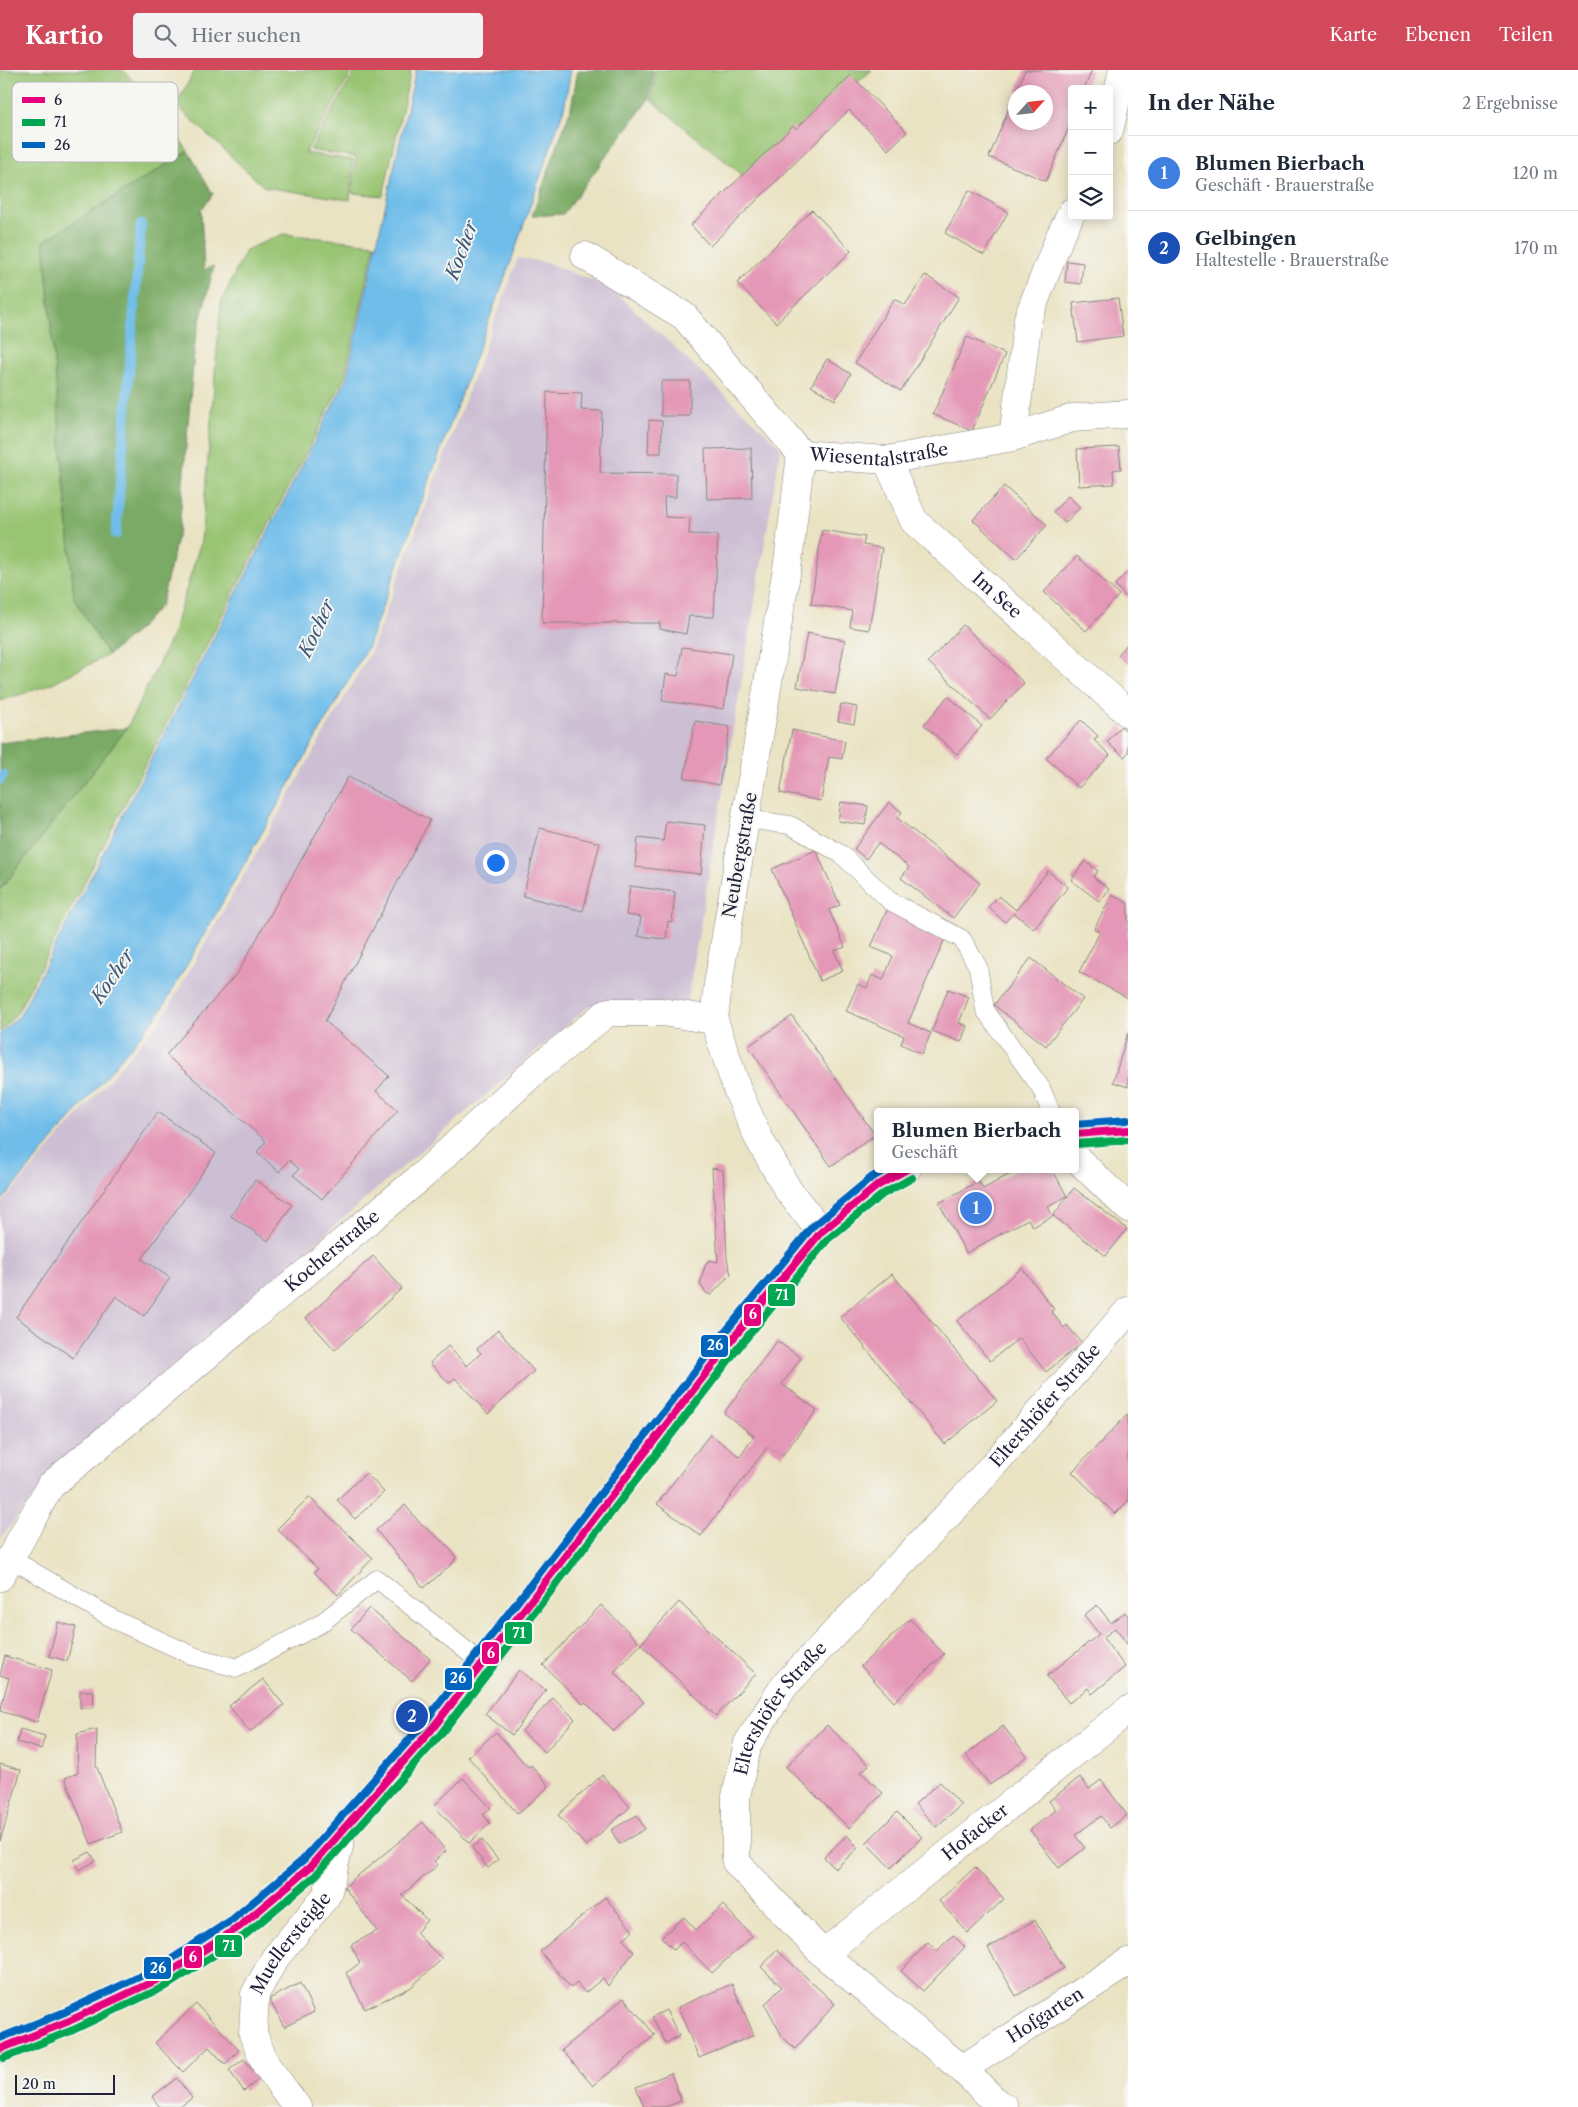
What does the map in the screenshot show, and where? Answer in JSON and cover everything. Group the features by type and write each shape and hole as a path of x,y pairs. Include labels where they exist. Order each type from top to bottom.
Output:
{"street":[{"path":"1109,130 1123,70"},
{"path":"1013,437 1028,318 1068,220"},
{"name":"Wiesentalstraße","path":"585,256 684,316 801,454 887,460 1013,437 1072,418 1128,414"},
{"name":"Neubergstraße","path":"801,454 788,562 718,984 714,1020 737,1089 759,1139 788,1190 821,1232"},
{"name":"Im See","path":"887,460 914,521 1128,713"},
{"name":"Kocherstraße","path":"5,1568 50,1486 422,1176 540,1066 608,1012 662,1012 714,1020"},
{"path":"1079,1134 1128,1130"},
{"path":"1079,1161 1128,1208"},
{"path":"0,2049 69,2021 163,1977 239,1927 310,1867 432,1728 730,1342 821,1232 877,1186 900,1173"},
{"name":"Eltershöfer Straße","path":"1004,2107 997,2103 962,2069 823,1954 736,1862 736,1796 748,1743 784,1686 966,1496 1128,1311"},
{"name":"Hofacker","path":"823,1954 1128,1710"},
{"name":"Muellersteigle","path":"298,2107 266,2065 253,2034 255,1994 275,1958 327,1895 344,1830"},
{"name":"Hofgarten","path":"962,2069 1128,1962"}],"lane":[{"path":"746,819 790,825 841,854 890,901 962,939 978,966 986,1010 1041,1088 1048,1108"},
{"path":"5,1568 196,1656 237,1668 320,1624 377,1578 483,1664"}],"shaded area":[{"path":"518,258 548,263 611,288 781,447 687,1003 589,1006 62,1461 0,1539 0,1206 163,1017 371,651"}],"green space":[{"path":"0,70 123,70 134,82 12,82 12,162 170,162 44,241 74,598 108,655 46,686 0,701"},
{"path":"195,70 353,70 305,153 353,160 350,200 264,187 178,107 178,101"},
{"path":"356,70 411,70 383,196 352,193 356,157 310,150"},
{"path":"578,70 653,70 649,99 563,214 532,216 571,108"},
{"path":"655,70 872,70 747,179 651,100"},
{"path":"178,137 188,151 178,157"},
{"path":"188,151 213,194 201,210 204,270 214,266 195,341 179,530 161,605 137,631 108,655 74,598 44,241 170,162 178,162 178,157"},
{"path":"283,234 375,244 344,379 17,1013 0,1032 0,890 127,728 172,636 201,541 221,302 246,250"},
{"path":"127,728 0,890 0,743"}],"water":[{"name":"Kocher","path":"416,70 571,70 564,108 511,261 367,648 160,1012 0,1203 0,1034 20,1015 346,380"}],"building":[{"path":"1025,70 1092,70 1086,85 1068,85 1068,129 1046,181 989,157 1008,111 1008,130 1053,130 1053,85 1019,85"},
{"path":"851,75 907,132 888,150 849,110 710,246 691,225 793,126 796,129"},
{"path":"969,190 1008,212 984,255 945,233"},
{"path":"812,210 851,251 776,323 737,283"},
{"path":"1067,261 1083,263 1081,284 1065,282"},
{"path":"925,275 959,297 901,391 855,363 894,299 905,305"},
{"path":"1118,298 1123,336 1078,342 1073,303"},
{"path":"967,337 1005,354 972,431 933,414"},
{"path":"827,359 851,374 835,400 811,386"},
{"path":"661,381 690,381 690,416 661,416"},
{"path":"547,392 582,393 581,410 602,411 600,473 676,474 676,497 664,497 665,517 690,518 689,534 718,535 714,617 689,616 686,634 660,629 660,623 542,623"},
{"path":"649,420 662,421 661,453 648,453"},
{"path":"1119,447 1121,469 1113,470 1114,484 1079,486 1077,449"},
{"path":"751,448 752,498 707,499 705,449"},
{"path":"1004,486 1047,525 1016,559 973,520"},
{"path":"1068,496 1080,507 1065,523 1053,512"},
{"path":"822,530 865,537 863,545 882,548 869,630 850,627 852,611 811,604"},
{"path":"1077,556 1119,595 1086,631 1044,592"},
{"path":"1128,571 1128,599 1115,585"},
{"path":"963,625 1024,683 990,719 928,662"},
{"path":"807,633 845,640 835,694 797,687"},
{"path":"1128,643 1128,664 1118,655"},
{"path":"682,647 732,654 724,709 662,701 666,674 678,676"},
{"path":"948,696 982,726 957,754 924,725"},
{"path":"841,704 857,707 854,724 838,721"},
{"path":"1081,720 1098,736 1094,740 1110,755 1079,788 1046,758"},
{"path":"695,721 730,727 719,785 684,778"},
{"path":"1121,726 1128,732 1128,753 1124,757 1107,742"},
{"path":"792,730 845,741 842,759 829,757 821,801 780,793"},
{"path":"348,777 430,820 325,1021 389,1076 376,1091 398,1110 322,1199 293,1175 299,1169 289,1160 279,1172 257,1152 266,1141 166,1055 238,972"},
{"path":"841,802 868,806 865,825 838,821"},
{"path":"889,802 902,812 897,818 980,883 953,918 901,878 909,867 878,843 866,859 854,849"},
{"path":"666,821 705,825 701,874 635,867 638,838 663,841"},
{"path":"540,828 600,843 583,911 523,896"},
{"path":"816,850 840,905 829,910 845,947 834,951 843,971 820,981 772,869"},
{"path":"1085,861 1098,871 1093,877 1109,889 1100,902 1071,880"},
{"path":"1048,871 1068,887 1034,929 1014,913 1005,922 988,907 999,896 1016,910"},
{"path":"630,886 675,892 672,922 668,921 666,939 638,936 641,917 626,915"},
{"path":"1112,895 1128,903 1128,998 1079,972 1100,932 1094,929"},
{"path":"888,908 947,934 908,1023 931,1033 922,1054 901,1044 904,1036 846,1011 858,984 867,988 872,975 883,980 893,956 871,947"},
{"path":"1031,958 1083,999 1046,1046 994,1005"},
{"path":"948,989 969,997 959,1023 967,1026 961,1042 932,1031"},
{"path":"792,1016 874,1136 831,1166 748,1046"},
{"path":"1128,1033 1128,1087 1113,1082"},
{"path":"158,1112 216,1153 142,1259 170,1278 144,1316 116,1296 73,1358 16,1317"},
{"path":"712,1168 723,1170 727,1259 731,1274 711,1295 706,1293 700,1284 705,1266 709,1260 718,1262"},
{"path":"1012,1173 1054,1173 1067,1196 1048,1207 1053,1216 1033,1227 1028,1219 966,1253 939,1203 979,1181 983,1189"},
{"path":"255,1180 292,1205 268,1241 231,1216"},
{"path":"1074,1188 1127,1229 1106,1256 1053,1216"},
{"path":"373,1256 402,1288 335,1350 306,1318"},
{"path":"1022,1268 1054,1309 1051,1311 1064,1328 1067,1325 1082,1343 1046,1372 1019,1338 990,1361 957,1321"},
{"path":"892,1274 997,1401 945,1444 840,1317"},
{"path":"498,1330 534,1371 488,1414 455,1378 449,1383 430,1363 448,1346 467,1366 481,1353 477,1349"},
{"path":"777,1341 801,1358 782,1384 817,1410 782,1456 768,1446 701,1536 657,1504 710,1434 740,1457 754,1436 724,1413"},
{"path":"1128,1414 1128,1501 1115,1514 1072,1472"},
{"path":"366,1473 384,1492 355,1519 337,1500"},
{"path":"309,1497 373,1558 338,1595 314,1572 318,1569 277,1529"},
{"path":"405,1505 419,1522 447,1545 456,1557 453,1563 424,1588 376,1530"},
{"path":"679,1602 756,1674 716,1716 641,1644"},
{"path":"601,1605 641,1644 614,1672 644,1702 614,1731 543,1665"},
{"path":"1097,1605 1111,1623 1125,1612 1128,1616 1128,1645 1115,1628 1103,1638 1125,1667 1092,1694 1088,1688 1069,1703 1047,1676 1099,1634 1084,1615"},
{"path":"369,1608 430,1659 412,1681 351,1629"},
{"path":"910,1619 944,1654 894,1702 861,1666"},
{"path":"58,1622 76,1627 67,1661 49,1656"},
{"path":"5,1656 52,1670 37,1722 0,1711 9,1678 0,1675"},
{"path":"519,1670 546,1690 512,1735 485,1714"},
{"path":"263,1679 284,1705 250,1732 229,1706"},
{"path":"80,1691 94,1691 93,1708 80,1708"},
{"path":"553,1698 575,1719 545,1752 522,1731"},
{"path":"827,1725 869,1765 861,1772 883,1793 849,1828 786,1767"},
{"path":"1003,1726 1027,1756 990,1785 966,1755"},
{"path":"20,1729 45,1736 41,1749 17,1742"},
{"path":"97,1729 96,1765 122,1832 91,1844 65,1778 78,1773 77,1734"},
{"path":"496,1732 528,1767 531,1765 549,1786 518,1814 468,1757"},
{"path":"0,1764 21,1770 0,1841"},
{"path":"602,1775 630,1807 586,1846 558,1815"},
{"path":"1080,1777 1089,1789 1101,1780 1127,1815 1110,1828 1101,1816 1075,1835 1085,1848 1059,1868 1030,1830 1056,1810 1049,1801"},
{"path":"463,1778 491,1808 483,1815 490,1823 469,1843 434,1806"},
{"path":"940,1782 961,1805 936,1827 915,1804"},
{"path":"897,1812 922,1837 891,1868 866,1843"},
{"path":"637,1815 645,1829 619,1844 611,1830"},
{"path":"423,1822 446,1851 434,1861 438,1865 402,1895 427,1920 416,1933 442,1959 410,1988 365,2009 346,1973 360,1963 351,1945 377,1931 344,1887"},
{"path":"847,1835 858,1848 835,1869 824,1857"},
{"path":"482,1840 498,1860 488,1868 472,1848"},
{"path":"90,1852 96,1861 79,1870 74,1860"},
{"path":"975,1867 1004,1899 968,1933 939,1901"},
{"path":"605,1897 633,1931 623,1939 634,1952 608,1986 603,1978 585,1993 577,1983 571,1988 540,1951"},
{"path":"723,1905 752,1936 712,1973 682,1942 674,1950 661,1937 684,1917 696,1930"},
{"path":"1035,1920 1064,1968 1016,1996 988,1948"},
{"path":"953,1935 965,1947 923,1991 901,1971 928,1942 937,1951"},
{"path":"777,1950 835,2004 795,2049 782,2036 765,2004 782,1987 761,1967"},
{"path":"300,1983 314,2012 284,2027 269,1999"},
{"path":"732,1984 754,2035 699,2058 678,2007"},
{"path":"624,1998 655,2035 593,2086 562,2050"},
{"path":"196,2004 239,2050 225,2064 209,2047 183,2072 155,2043"},
{"path":"666,2010 679,2036 666,2043 652,2017"},
{"path":"244,2059 259,2079 244,2091 229,2070"},
{"path":"671,2073 681,2101 665,2107 644,2107 636,2087"},
{"path":"177,2078 192,2098 180,2107 160,2107 152,2097"}],"waterway":[{"path":"116,534 141,224"},
{"path":"0,780 3,775"}],"transit line":[{"name":"26","path":"1079,1124 1127,1120"},
{"name":"6","path":"1079,1134 1128,1130"},
{"name":"71","path":"1079,1144 1128,1140"},
{"name":"26","path":"0,2038 65,2012 158,1968 233,1919 303,1860 424,1723 722,1336 813,1226 879,1173"},
{"name":"6","path":"0,2049 69,2021 163,1977 239,1927 310,1867 432,1729 730,1342 821,1232 877,1186 900,1173"},
{"name":"71","path":"4,2058 73,2030 168,1985 245,1935 316,1875 440,1735 738,1348 828,1239 883,1194 912,1178"}],"place":[{"name":"Blumen Bierbach","path":"976,1208"},
{"name":"Gelbingen","path":"412,1716"}]}
